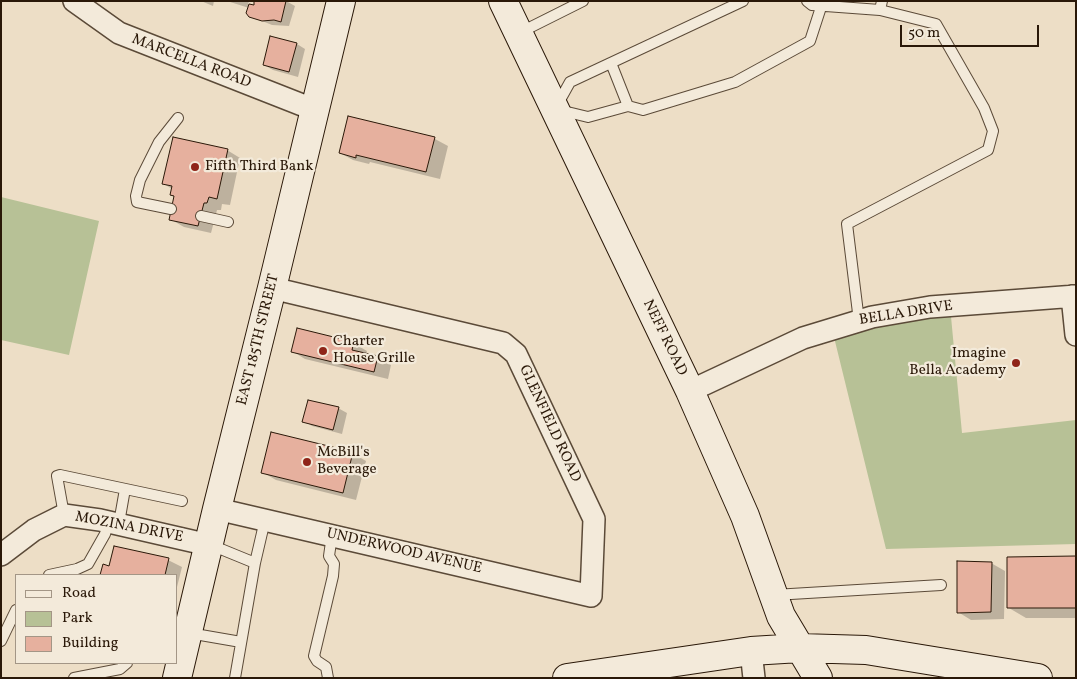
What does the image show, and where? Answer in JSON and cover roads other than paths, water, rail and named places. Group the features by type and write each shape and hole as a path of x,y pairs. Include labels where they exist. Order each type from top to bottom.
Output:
{"street":[{"name":"MARCELLA ROAD","path":"74,1 119,33 315,110"},
{"name":"EAST 185TH STREET","path":"177,678 182,632 209,545 341,1"},
{"name":"NEFF ROAD","path":"503,1 690,391 746,516 781,616 818,678"},
{"name":"GLENFIELD ROAD","path":"272,288 503,343 516,354 594,519 590,596"},
{"name":"BELLA DRIVE","path":"690,391 803,338 872,317 930,307 1074,296"},
{"path":"1074,296 1076,335"},
{"name":"UNDERWOOD AVENUE","path":"217,510 590,596"},
{"name":"MOZINA DRIVE","path":"1,555 34,530 64,515 114,522 209,545"},
{"path":"567,678 609,675 751,651 800,648 866,650 1038,678"},
{"path":"751,651 754,678"}],"lane":[{"path":"519,33 583,1"},
{"path":"744,1 570,82 555,109 588,117 628,106 643,110 735,82 810,41 822,3"},
{"path":"807,1 812,5 822,3 881,6 936,24 984,108 993,131 988,150 847,224 859,321"},
{"path":"611,63 628,106"},
{"path":"171,209 137,202 136,196 140,180 159,142 178,118"},
{"path":"201,216 228,222"},
{"path":"64,515 57,476 60,475 182,502"},
{"path":"54,574 77,569 88,564 114,522 125,489"},
{"path":"235,678 255,563 266,520"},
{"path":"328,678 326,667 317,661 314,656 333,576 334,564 329,556 332,535"},
{"path":"209,545 255,563"},
{"path":"773,595 941,584"},
{"path":"1,640 12,628 15,614"},
{"path":"182,632 241,642"},
{"path":"74,678 120,669 126,664"}],"place":[{"name":"Fifth Third Bank","path":"195,167"},
{"name":"Charter House Grille","path":"323,351"},
{"name":"Imagine Bella Academy","path":"1016,363"},
{"name":"McBill's Beverage","path":"307,462"}]}
